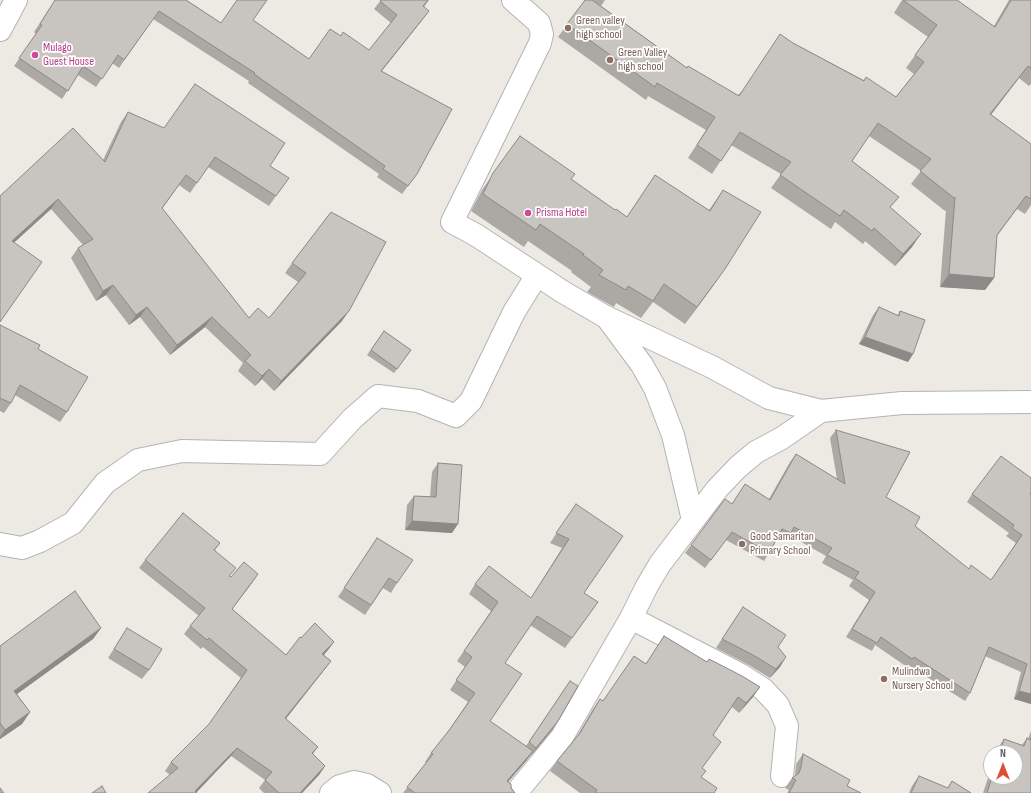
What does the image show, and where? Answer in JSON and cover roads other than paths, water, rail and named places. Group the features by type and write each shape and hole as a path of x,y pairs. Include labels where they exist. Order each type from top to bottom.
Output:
{"street":[{"path":"0,30 16,0"},
{"path":"513,0 539,23 542,34 540,43 452,222 476,235 562,292 606,317 712,367 769,398 821,411 902,404 1031,402"},
{"path":"0,544 22,548 40,541 73,523 105,483 138,460 182,451 320,454 352,418 378,396 418,401 456,416 471,401 514,312 536,275"},
{"path":"606,317 642,365 655,388 673,435 693,520"},
{"path":"516,793 562,737 660,564 717,489 738,467 756,452 782,438 821,411"},
{"path":"630,618 741,675 763,689 768,694 778,705 787,726 782,776"},
{"path":"331,793 340,786 354,782 368,785 380,793"}],"place":[{"name":"Green valley high school","path":"568,28"},
{"name":"Mulago Guest House","path":"35,55"},
{"name":"Green Valley high school","path":"610,60"},
{"name":"Prisma Hotel","path":"528,213"},
{"name":"Good Samaritan Primary School","path":"742,544"},
{"name":"Mulindwa Nursery School","path":"884,679"}]}
